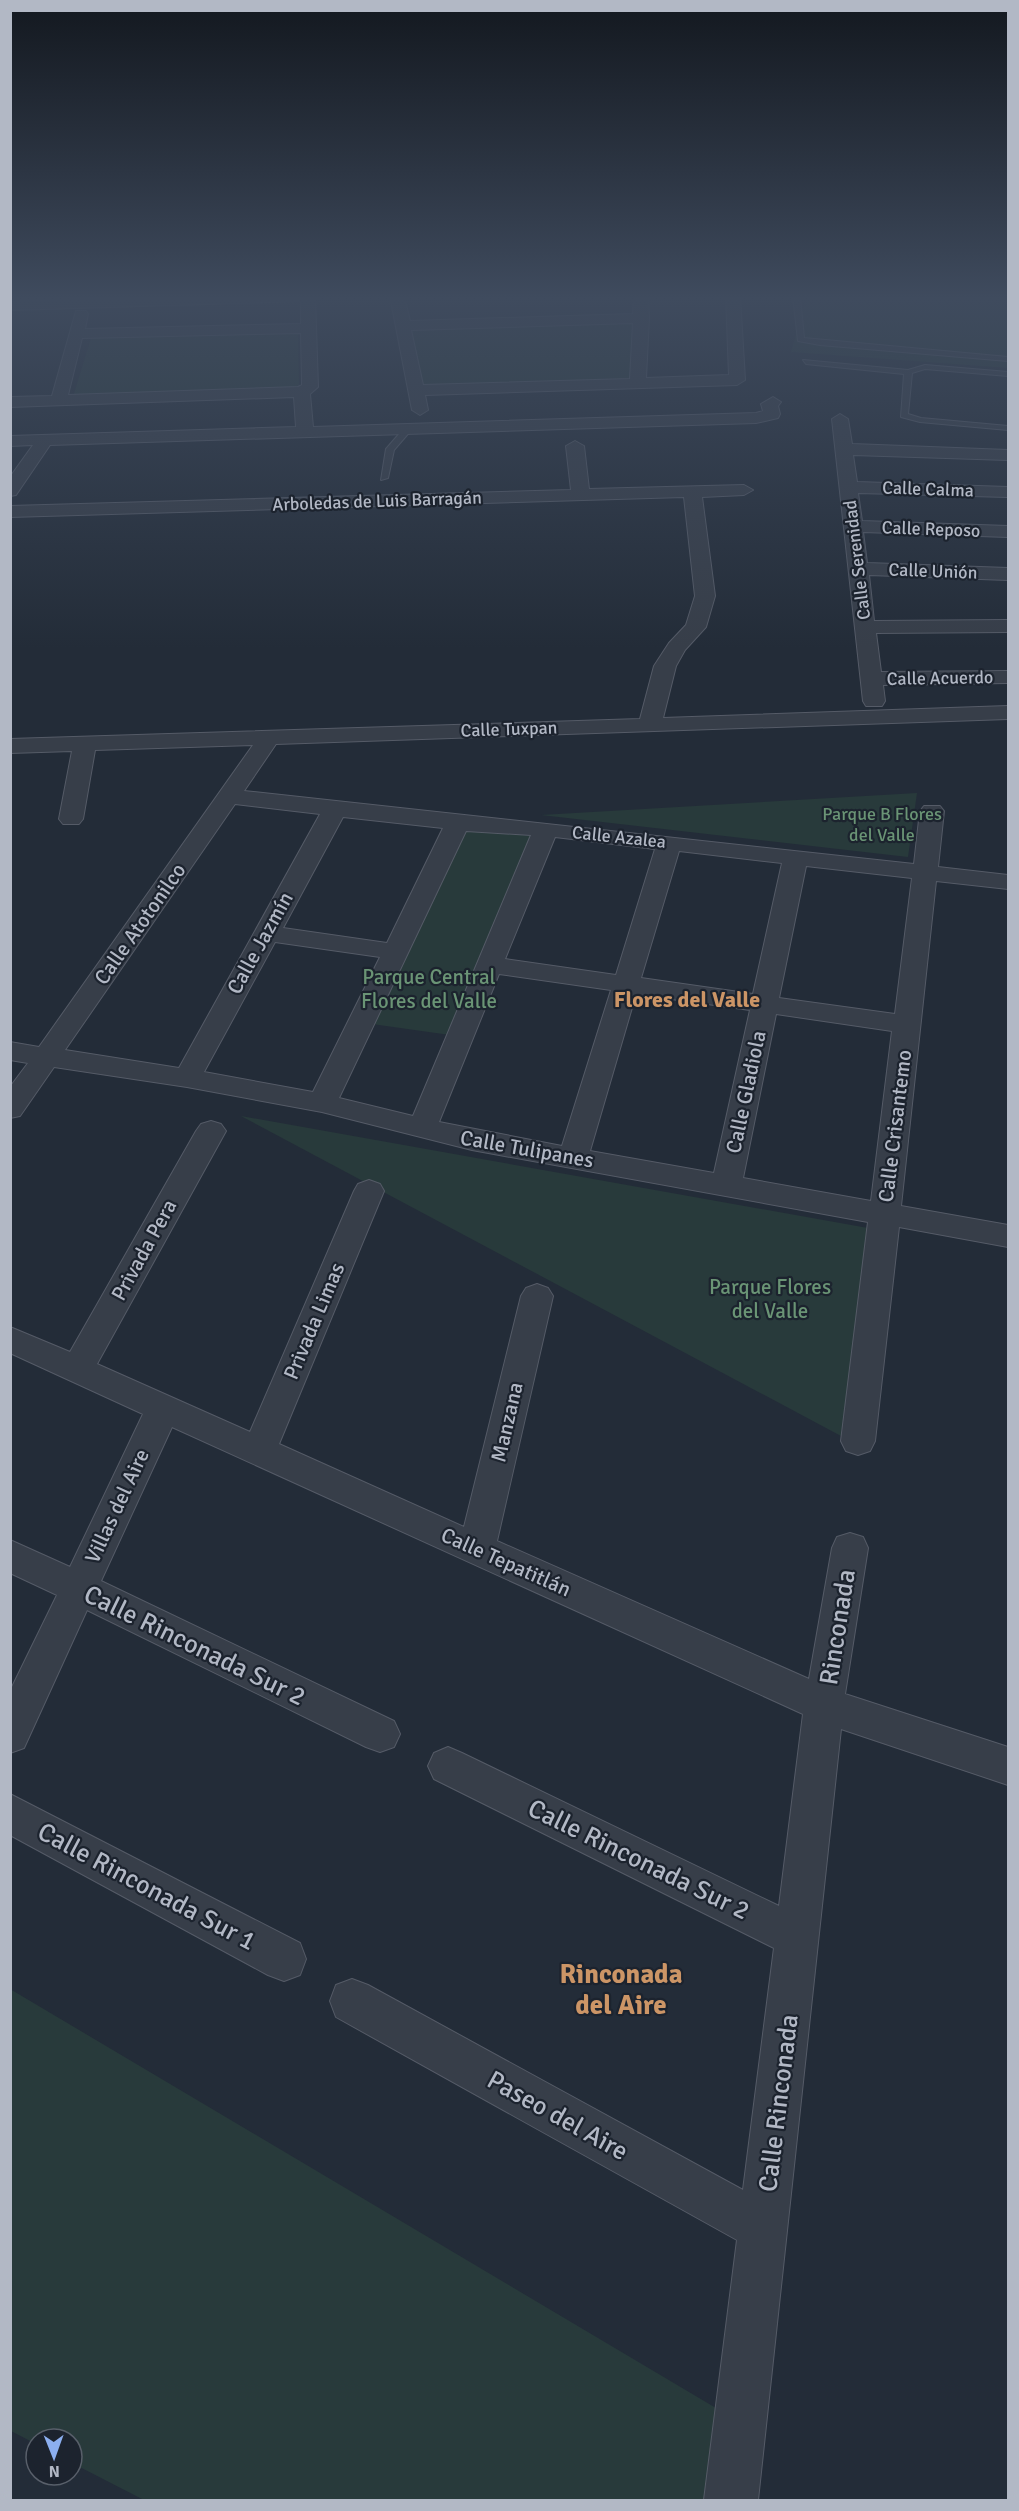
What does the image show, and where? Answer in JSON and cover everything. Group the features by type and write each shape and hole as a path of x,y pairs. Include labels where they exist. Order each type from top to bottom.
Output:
{"street":[{"path":"303,413 304,432"},
{"path":"416,413 416,428"},
{"path":"10,441 42,444 304,432 756,418 772,413"},
{"name":"Calle Serenidad","path":"840,419 874,701"},
{"path":"944,432 950,453"},
{"path":"10,450 42,444"},
{"path":"10,491 42,444"},
{"path":"575,446 581,495"},
{"path":"844,450 1008,454"},
{"name":"Calle Calma","path":"848,487 1008,492"},
{"name":"Arboledas de Luis Barragán","path":"10,512 744,490"},
{"path":"650,724 665,666 676,647 696,627 705,596 692,491"},
{"name":"Calle Reposo","path":"853,526 1008,531"},
{"name":"Calle Unión","path":"858,569 1008,574"},
{"path":"865,627 1008,626"},
{"name":"Calle Acuerdo","path":"872,679 1008,677"},
{"name":"Calle Tuxpan","path":"10,746 1008,713"},
{"name":"Calle Atotonilco","path":"10,1109 270,737"},
{"path":"70,819 85,744"},
{"name":"Calle Azalea","path":"229,796 458,822 546,829 1008,882"},
{"name":"Calle Jazmín","path":"187,1078 335,809"},
{"name":"Calle Crisantemo","path":"858,1441 932,811"},
{"path":"322,1104 458,822"},
{"path":"422,1129 546,829"},
{"path":"573,1158 669,843"},
{"name":"Calle Gladiola","path":"726,1185 796,857"},
{"path":"266,933 396,952"},
{"path":"489,965 907,1024"},
{"name":"Calle Tulipanes","path":"10,1051 187,1078 322,1104 422,1129 1008,1236"},
{"name":"Privada Pera","path":"77,1370 211,1131"},
{"name":"Privada Limas","path":"259,1451 369,1191"},
{"name":"Manzana","path":"477,1549 537,1296"},
{"name":"Calle Tepatitlán","path":"10,1340 824,1705 1008,1766"},
{"name":"Villas del Aire","path":"10,1735 163,1408"},
{"name":"Rinconada","path":"824,1705 850,1548"},
{"name":"Calle Rinconada Sur 2","path":"10,1555 380,1734"},
{"name":"Calle Rinconada","path":"731,2500 824,1705"},
{"name":"Calle Rinconada Sur 2","path":"448,1766 797,1937"},
{"name":"Calle Rinconada Sur 1","path":"10,1813 284,1959"},
{"name":"Paseo del Aire","path":"352,2001 764,2228"}],"lane":[{"path":"904,413 904,416 921,420 1008,428"},
{"path":"384,478 390,449 416,428"}],"green space":[{"name":"Parque B Flores del Valle","path":"917,793 908,857 541,815"},
{"name":"Parque Central Flores del Valle","path":"464,827 530,836 450,1035 372,1024"},
{"name":"Parque Flores del Valle","path":"241,1116 868,1228 841,1436"},
{"path":"10,1989 726,2414 714,2500 144,2500 84,2469 84,2427 24,2427 24,2438 11,2431"}],"district":[{"name":"Flores del Valle","path":"687,999"},
{"name":"Rinconada del Aire","path":"621,1990"}]}
